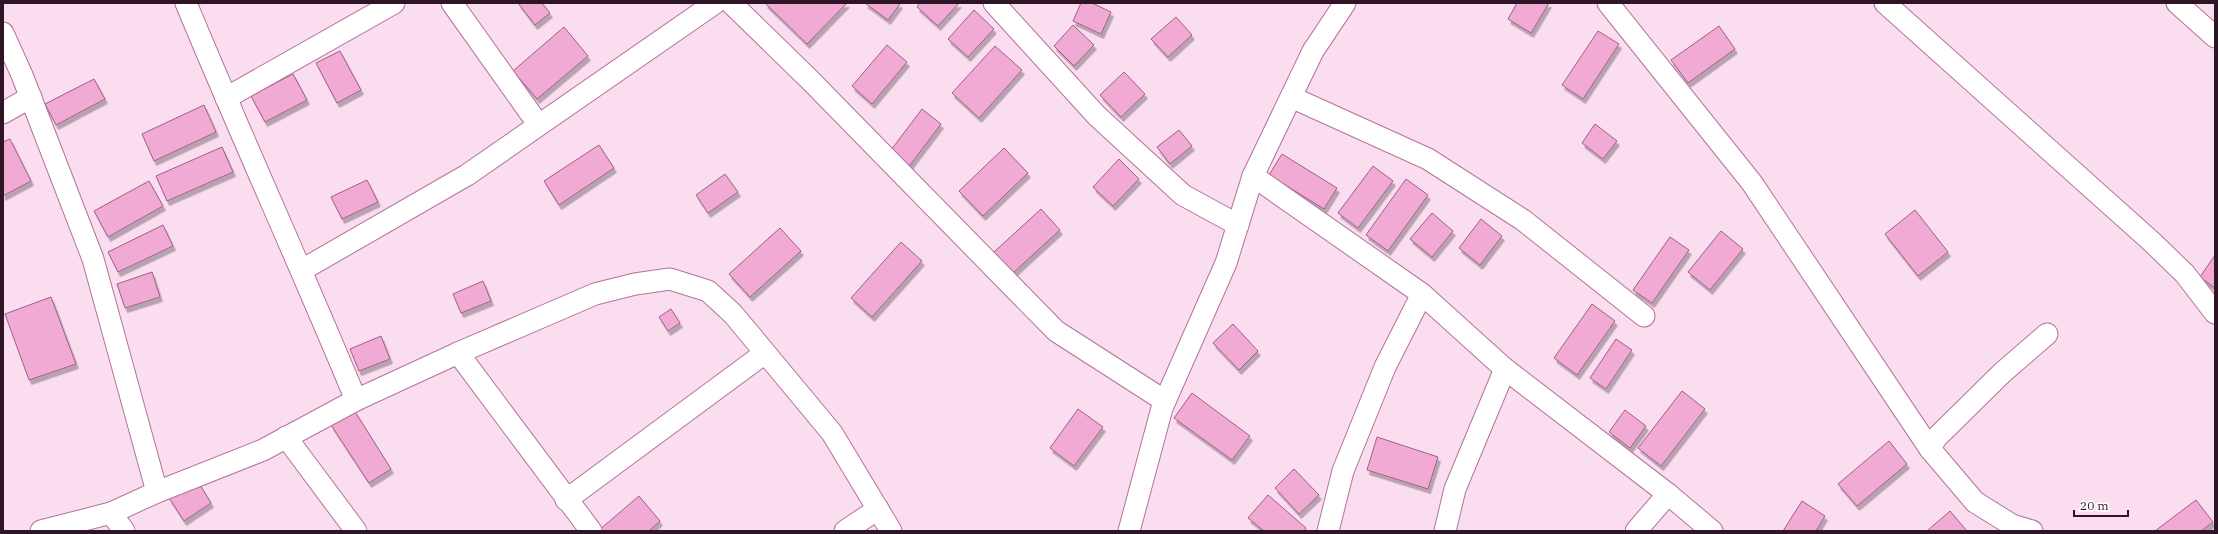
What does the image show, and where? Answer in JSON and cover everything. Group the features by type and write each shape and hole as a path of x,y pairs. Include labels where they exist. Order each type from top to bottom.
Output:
{"street":[{"path":"186,3 302,270 356,400"},
{"path":"226,98 394,3"},
{"path":"452,3 538,124"},
{"path":"730,3 810,80 1056,331 1165,401"},
{"path":"994,3 1097,116 1183,195 1238,225"},
{"path":"1129,531 1165,401 1226,263 1253,176 1313,51 1345,3"},
{"path":"1608,3 1752,183 1930,449 1975,502 2012,525 2032,531"},
{"path":"1886,3 2186,274 2215,313"},
{"path":"2177,3 2215,37"},
{"path":"302,270 467,175 705,6"},
{"path":"3,33 30,97 93,259 157,492"},
{"path":"3,113 30,97"},
{"path":"1291,97 1428,159 1523,220 1644,316"},
{"path":"1253,176 1422,294 1505,369 1668,494 1712,531"},
{"path":"41,531 111,513 157,492 263,450 356,400 458,353 595,294 635,284 670,279 708,291 733,314 832,433 891,531"},
{"path":"1328,531 1344,471 1368,409 1385,367 1422,294"},
{"path":"1930,449 1936,438 1991,384 2046,334"},
{"path":"458,353 590,531"},
{"path":"566,500 765,353"},
{"path":"1445,531 1455,488 1505,369"},
{"path":"286,437 356,531"},
{"path":"1636,531 1668,494"},
{"path":"846,531 878,509"},
{"path":"111,513 124,531"}],"building":[{"path":"518,3 542,3 550,13 535,25"},
{"path":"765,3 847,3 807,44"},
{"path":"865,3 899,3 900,4 888,20"},
{"path":"920,3 959,3 938,26 917,7"},
{"path":"1081,3 1092,3 1111,12 1101,34 1073,21"},
{"path":"1517,3 1549,3 1531,33 1508,19"},
{"path":"974,10 994,29 968,57 948,39"},
{"path":"1176,17 1192,35 1168,57 1151,39"},
{"path":"1073,25 1094,45 1074,66 1054,46"},
{"path":"1719,26 1735,49 1688,83 1671,60"},
{"path":"564,27 588,56 537,99 513,71"},
{"path":"1598,31 1619,44 1583,99 1562,85"},
{"path":"887,45 907,62 872,104 852,86"},
{"path":"995,46 1022,70 979,118 952,93"},
{"path":"340,51 361,90 337,103 316,63"},
{"path":"1124,72 1145,94 1121,117 1100,95"},
{"path":"293,74 307,100 265,122 251,96"},
{"path":"94,79 105,99 56,125 45,104"},
{"path":"204,105 216,132 154,161 142,134"},
{"path":"922,109 941,124 907,169 888,154"},
{"path":"1595,124 1617,141 1603,159 1582,143"},
{"path":"1179,130 1192,146 1170,164 1157,147"},
{"path":"10,139 31,181 3,196 3,142"},
{"path":"599,145 614,168 559,205 544,181"},
{"path":"222,147 233,172 167,201 156,176"},
{"path":"1004,148 1028,173 983,216 959,191"},
{"path":"1282,154 1337,188 1324,209 1269,175"},
{"path":"1119,159 1139,179 1113,206 1093,187"},
{"path":"1373,166 1393,181 1358,228 1338,213"},
{"path":"725,174 738,192 708,213 696,195"},
{"path":"1406,179 1428,195 1388,251 1366,235"},
{"path":"367,180 378,202 342,219 331,197"},
{"path":"149,181 163,206 108,237 94,211"},
{"path":"1041,209 1060,230 1013,273 994,252"},
{"path":"1915,210 1948,252 1918,276 1885,234"},
{"path":"1432,213 1453,231 1432,257 1410,239"},
{"path":"1481,219 1502,236 1480,265 1459,248"},
{"path":"163,225 173,246 118,272 108,252"},
{"path":"780,228 801,251 750,297 729,274"},
{"path":"1721,231 1743,249 1710,290 1688,272"},
{"path":"1670,237 1689,250 1652,303 1633,290"},
{"path":"901,242 922,261 872,317 851,298"},
{"path":"2215,255 2215,288 2200,277"},
{"path":"152,272 160,297 125,308 117,284"},
{"path":"483,281 491,301 461,313 453,294"},
{"path":"51,297 76,364 29,380 5,314"},
{"path":"1592,304 1615,321 1577,375 1554,358"},
{"path":"671,309 680,323 668,331 659,317"},
{"path":"1233,324 1258,351 1239,370 1213,343"},
{"path":"381,336 390,359 359,371 350,349"},
{"path":"1616,339 1632,350 1606,389 1590,378"},
{"path":"1682,391 1705,409 1661,466 1638,448"},
{"path":"1192,393 1250,436 1232,460 1174,418"},
{"path":"1078,409 1103,427 1074,466 1050,448"},
{"path":"354,410 391,469 369,483 331,425"},
{"path":"1625,410 1646,426 1630,448 1609,432"},
{"path":"1377,437 1438,457 1428,489 1367,470"},
{"path":"1889,441 1907,464 1857,506 1838,484"},
{"path":"1294,469 1319,495 1299,514 1275,488"},
{"path":"197,480 211,503 184,521 169,498"},
{"path":"1268,495 1306,528 1304,531 1264,531 1248,518"},
{"path":"639,496 660,521 649,531 598,531"},
{"path":"2196,500 2213,522 2201,531 2155,531"},
{"path":"1802,501 1825,516 1816,531 1783,531"},
{"path":"1950,511 1967,531 1927,531"}]}
